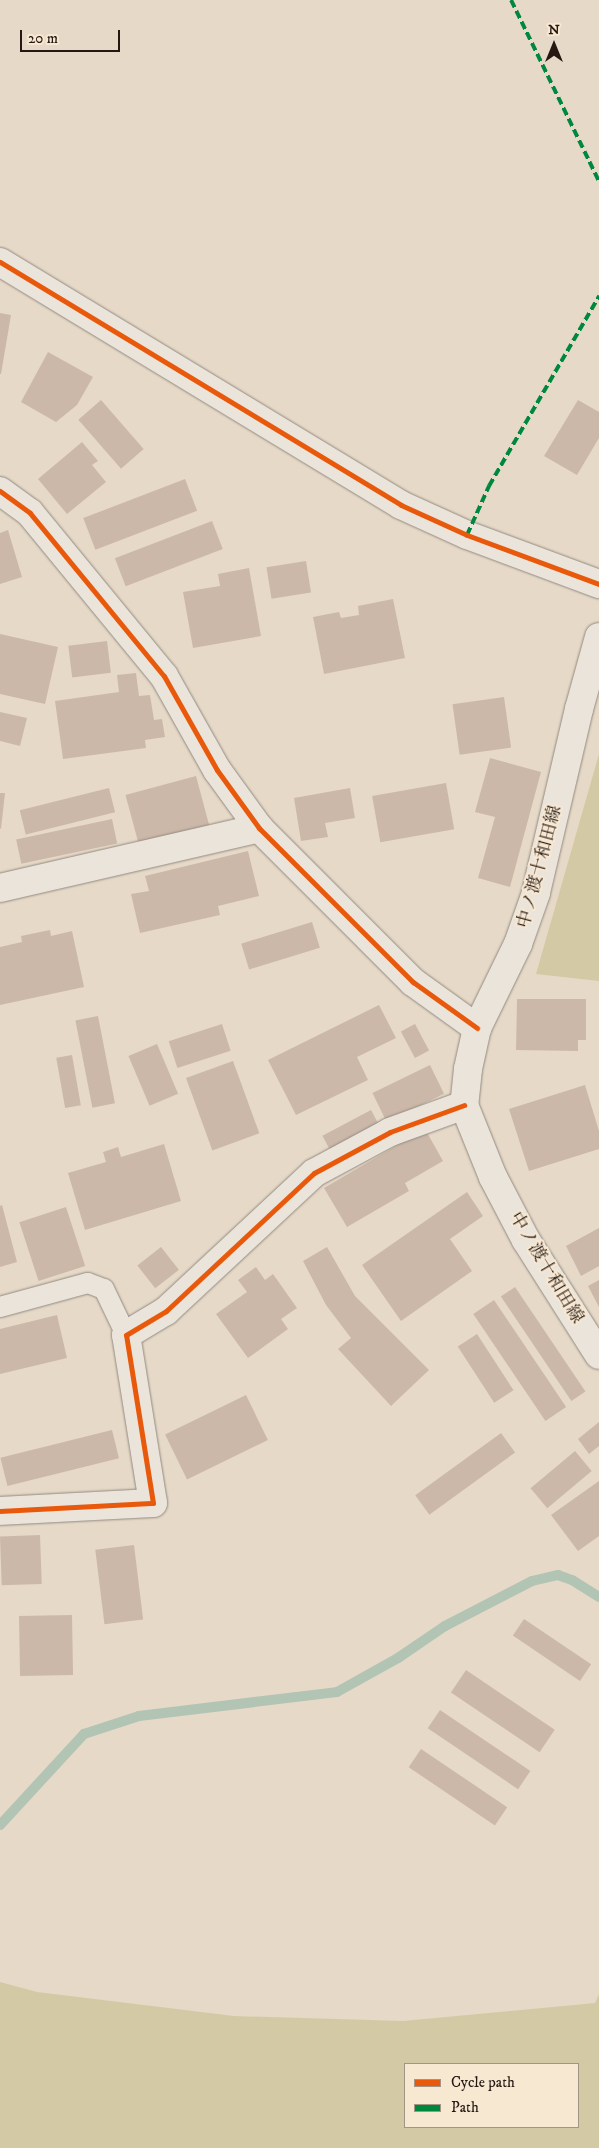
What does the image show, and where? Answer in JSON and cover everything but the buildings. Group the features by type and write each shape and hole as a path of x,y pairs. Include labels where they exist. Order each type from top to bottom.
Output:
{"street":[{"path":"0,262 401,505 467,535 599,584"},
{"path":"0,491 30,513 164,676 217,770 259,828 413,982 476,1028"},
{"name":"中ノ渡十和田線","path":"599,637 579,708 536,893 518,944 476,1028 468,1069 464,1105 493,1177 526,1240 599,1355"},
{"path":"0,888 259,828"},
{"path":"0,1511 153,1503 126,1335 166,1311 314,1173 390,1132 464,1105"}],"lane":[{"path":"0,1307 88,1283 104,1289 126,1335"}],"shaded area":[{"path":"599,754 599,981 536,974"},
{"path":"0,1982 37,1992 234,2016 403,2021 595,2003 599,1994 599,2148 0,2148"}],"waterway":[{"path":"0,1825 84,1734 139,1716 337,1692 398,1658 445,1626 532,1581 558,1575 572,1580 599,1597"}],"marked path":[{"path":"511,0 599,181"},
{"path":"467,535 489,486 599,296"}],"cycle path":[{"path":"0,262 401,505 467,535 599,584"},
{"path":"0,491 30,513 164,676 217,770 259,828 413,982 477,1028"},
{"path":"0,1511 153,1503 126,1335 166,1311 314,1173 390,1132 464,1105"}]}
